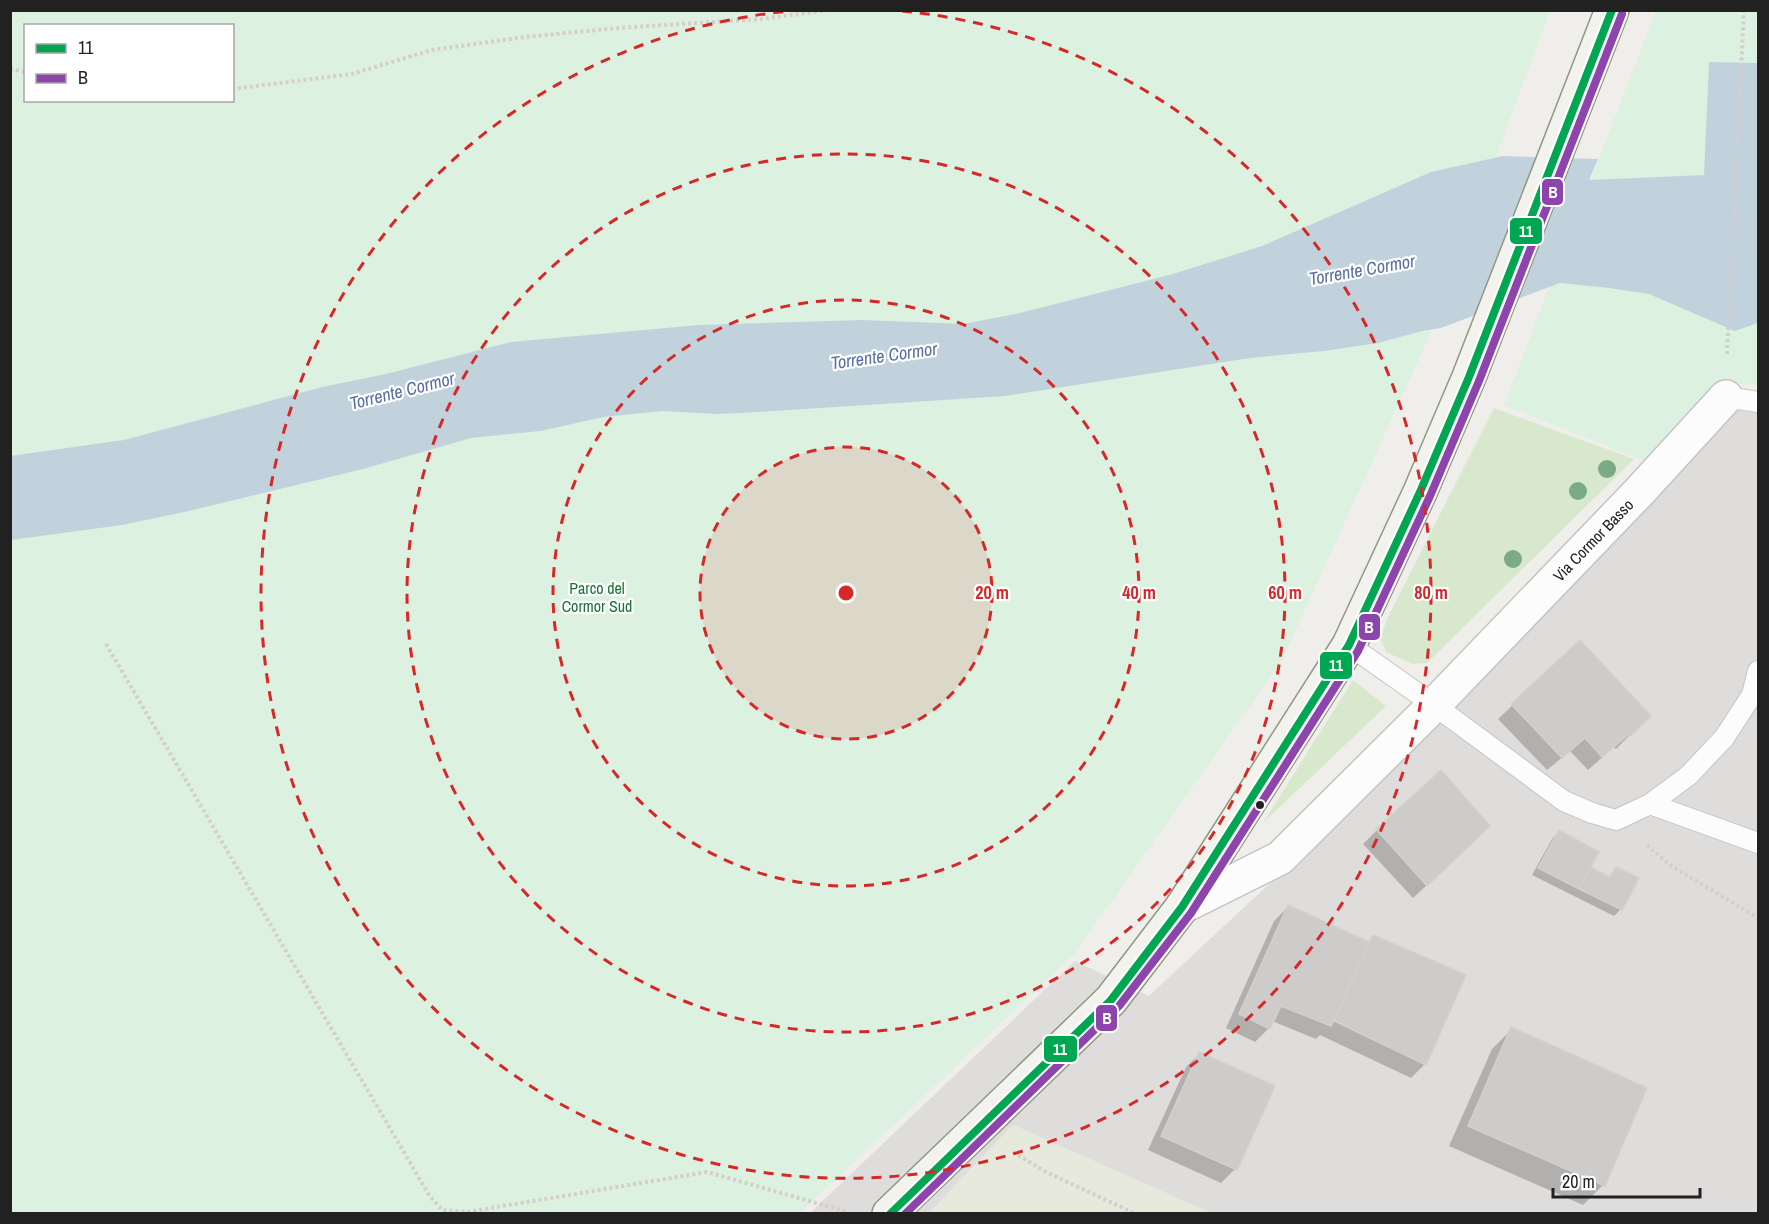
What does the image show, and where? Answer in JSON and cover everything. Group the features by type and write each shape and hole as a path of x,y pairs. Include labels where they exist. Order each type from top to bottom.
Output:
{"street":[{"name":"Via Cormor Basso","path":"890,1214 1111,1000 1182,907 1349,645 1420,492 1469,377 1612,10"},
{"name":"Via Cormor Basso","path":"1182,907 1280,858 1434,705 1639,492 1726,397"}],"lane":[{"path":"1726,397 1758,402"},
{"path":"1349,645 1564,801 1616,820 1650,804 1688,776 1724,738 1752,695 1758,671"},
{"path":"1650,804 1758,843"}],"path":[{"path":"234,89 352,74 432,50 525,37 618,28 761,19 830,10"},
{"path":"1726,397 1744,10"},
{"path":"106,644 441,1212 467,1212 707,1172 855,1214"},
{"path":"1616,820 1671,865 1758,918"},
{"path":"976,1131 1046,1172 1136,1214"}],"shaded area":[{"path":"1743,388 1758,391 1758,1213 1211,1213 1013,1125 929,1213 809,1214 1075,961 1149,996 1296,859 1452,704"},
{"path":"1013,1125 1211,1213 929,1213"}],"green space":[{"name":"Parco del Cormor Sud","path":"10,11 1550,11 1428,339 1281,662 1074,954 799,1214 11,1213"},
{"path":"1656,11 1758,11 1758,385 1716,383 1648,462 1504,405"},
{"path":"1494,408 1634,459 1427,663 1412,664 1386,652 1380,639 1387,619"},
{"path":"1353,680 1386,706 1263,823"}],"water":[{"name":"Torrente Cormor","path":"1709,62 1758,63 1758,323 1735,331 1649,294 1560,283 1441,328 1378,343 1250,358 1005,396 758,412 717,414 662,411 604,417 540,431 471,438 363,469 122,525 11,540 10,456 124,440 322,387 386,374 511,342 699,325 862,320 963,324 1020,313 1173,274 1262,246 1431,172 1503,156 1598,159 1589,180 1704,175"}],"building":[{"path":"1580,640 1651,716 1631,736 1629,734 1602,757 1585,738 1562,758 1511,704"},
{"path":"1441,770 1490,826 1427,886 1376,829"},
{"path":"1559,830 1599,852 1579,889 1538,868"},
{"path":"1590,867 1610,877 1616,867 1639,878 1622,910 1579,889"},
{"path":"1288,905 1369,942 1331,1026 1281,1006 1270,1029 1239,1014"},
{"path":"1373,935 1466,975 1426,1065 1334,1021"},
{"path":"1511,1027 1647,1088 1605,1186 1468,1126"},
{"path":"1199,1052 1275,1086 1237,1170 1161,1136"}],"transit line":[{"name":"11","path":"890,1214 1111,1000 1182,907 1349,645 1420,492 1469,377 1612,10"},
{"name":"B","path":"905,1214 1119,1006 1191,913 1358,651 1430,496 1479,381 1622,14"}]}
